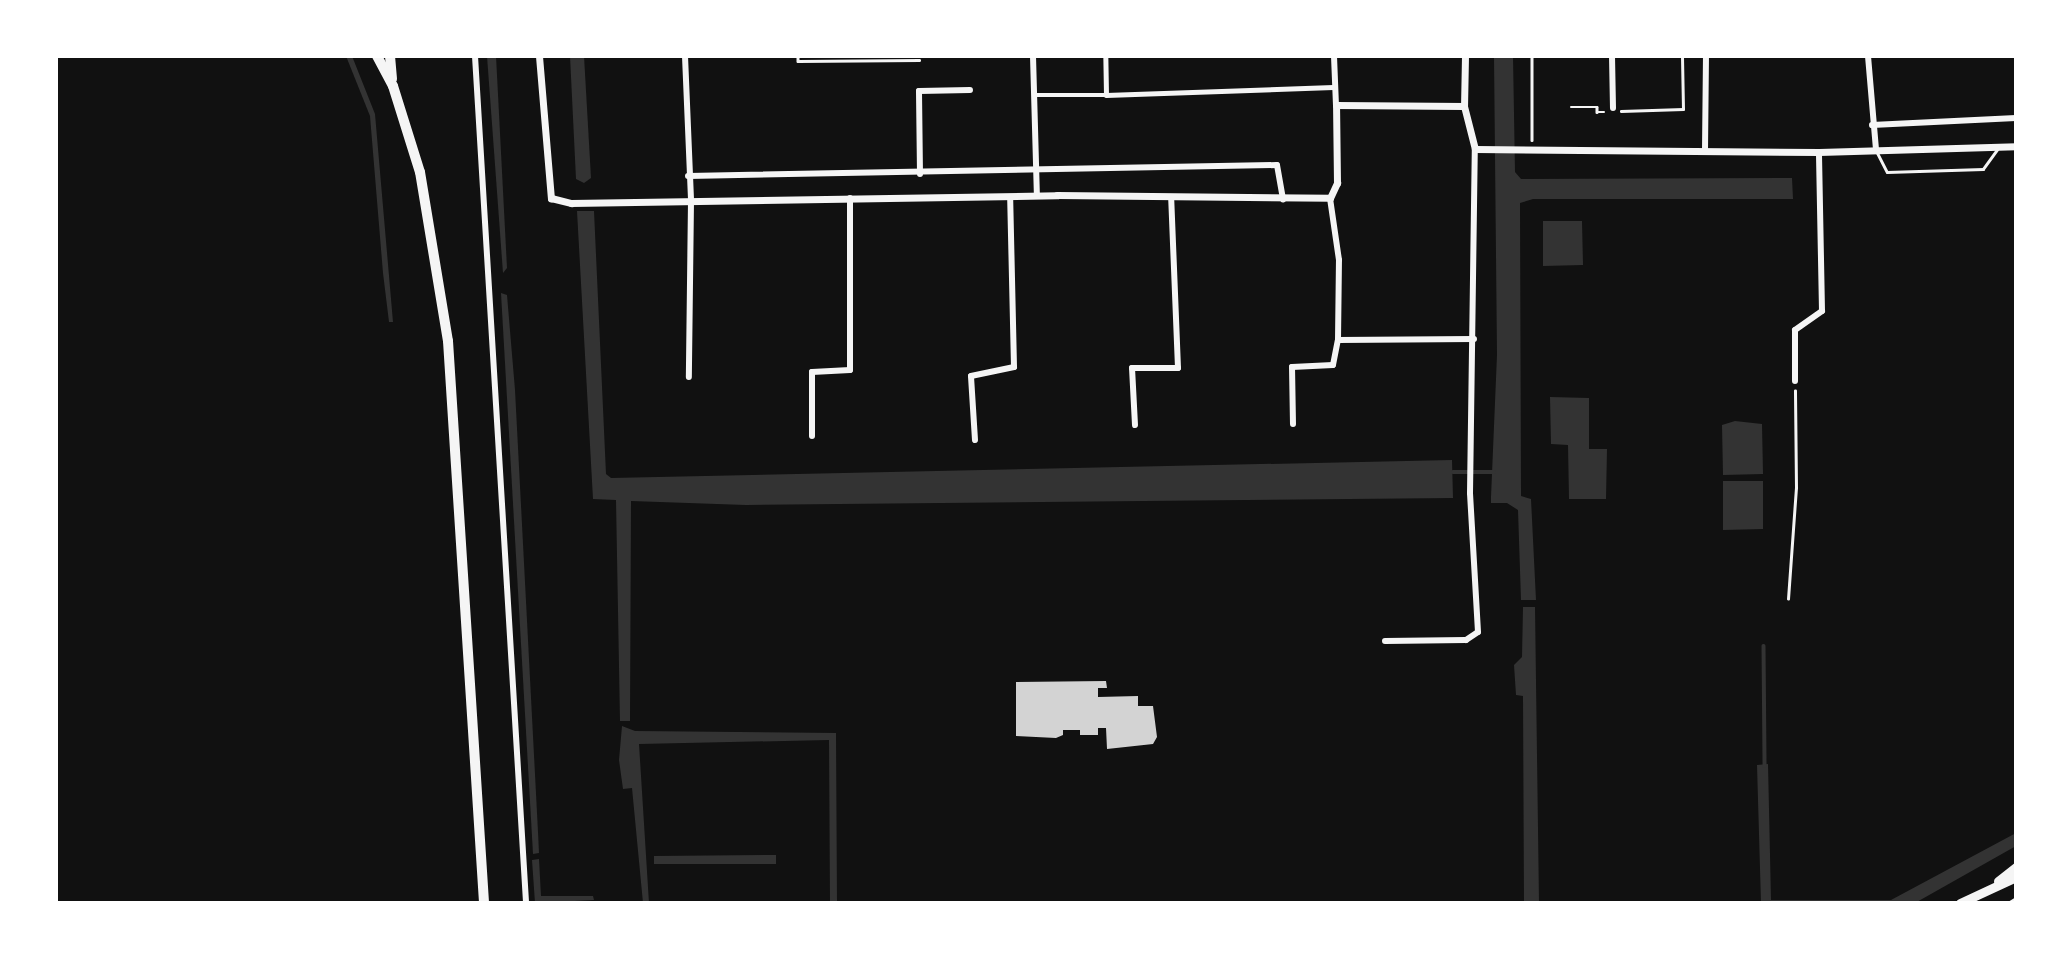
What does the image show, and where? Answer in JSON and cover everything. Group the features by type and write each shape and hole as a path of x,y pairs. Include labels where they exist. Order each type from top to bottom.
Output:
{"main road":[{"path":"377,56 393,86"},
{"path":"390,56 393,86 429,213 448,341 484,903"},
{"path":"1992,886 2016,867"},
{"path":"1960,903 2016,877"}],"street":[{"path":"475,56 526,903"},
{"path":"539,56 551,198 571,203 1037,196 1330,198"},
{"path":"685,56 691,201 689,377"},
{"path":"1032,56 1037,196"},
{"path":"1105,56 1106,95"},
{"path":"1293,424 1292,367 1333,365 1338,340 1339,260 1330,198 1337,183 1334,56"},
{"path":"1385,641 1466,640 1478,632 1471,493 1475,149 1464,106 1465,56"},
{"path":"1612,56 1613,108"},
{"path":"1705,150 1706,56"},
{"path":"1868,56 1876,149"},
{"path":"1035,95 1333,87"},
{"path":"920,174 919,91 970,90"},
{"path":"1336,105 1464,106"},
{"path":"1872,125 2016,118"},
{"path":"1475,149 1819,152 2016,146"},
{"path":"1795,381 1794,330 1822,311 1819,152"},
{"path":"688,176 920,174 1277,165 1283,198"},
{"path":"975,440 971,376 1014,368 1010,197"},
{"path":"1135,425 1132,368 1178,368 1171,197"},
{"path":"813,436 812,373 850,370 850,198"},
{"path":"1338,340 1474,339"}],"lane":[{"path":"1876,149 1887,172 1983,169 1999,147"},
{"path":"2008,903 2016,898"}],"path":[{"path":"798,56 798,61 919,60"},
{"path":"1532,56 1532,150"},
{"path":"1571,107 1597,107 1597,112 1683,109 1682,56"},
{"path":"1788,599 1796,488 1795,381"}],"shaded area":[{"path":"346,56 352,56 375,114 393,322 389,322 383,273 370,116"},
{"path":"487,56 496,56 507,268 503,273"},
{"path":"570,56 584,56 591,178 584,183 576,179"},
{"path":"1494,56 1513,56 1515,172 1521,179 1792,178 1793,199 1533,199 1520,203 1521,496 1531,499 1536,600 1521,600 1518,510 1507,503 1491,503 1497,355"},
{"path":"577,211 594,211 606,474 611,478 1452,460 1453,498 746,505 631,501 630,721 620,721 616,500 593,499"},
{"path":"1543,221 1582,221 1583,265 1543,266"},
{"path":"501,293 507,295 515,390 539,853 533,854"},
{"path":"1550,397 1589,398 1589,449 1607,449 1606,499 1569,499 1568,445 1551,444"},
{"path":"1735,421 1762,424 1763,474 1723,475 1722,425"},
{"path":"1723,481 1763,481 1763,529 1723,530"},
{"path":"1523,607 1535,607 1539,903 1524,903 1523,696 1516,695 1514,665 1522,657"},
{"path":"622,726 635,731 836,733 837,903 830,903 829,740 639,744 649,903 643,903 632,788 623,789 619,760"},
{"path":"1768,764 1771,900 1891,900 2016,833 2016,846 1915,903 1761,903 1757,765"},
{"path":"776,855 776,864 654,864 654,856"},
{"path":"539,859 541,896 593,896 594,900 535,903 532,860"}],"building":[{"path":"1106,681 1107,688 1098,688 1098,697 1138,696 1138,706 1153,706 1157,737 1153,744 1107,749 1106,728 1098,728 1098,735 1080,735 1080,730 1063,730 1063,735 1056,738 1016,736 1016,682"}],"waterway":[{"path":"1453,472 1494,472"},
{"path":"1764,646 1765,766"}]}
